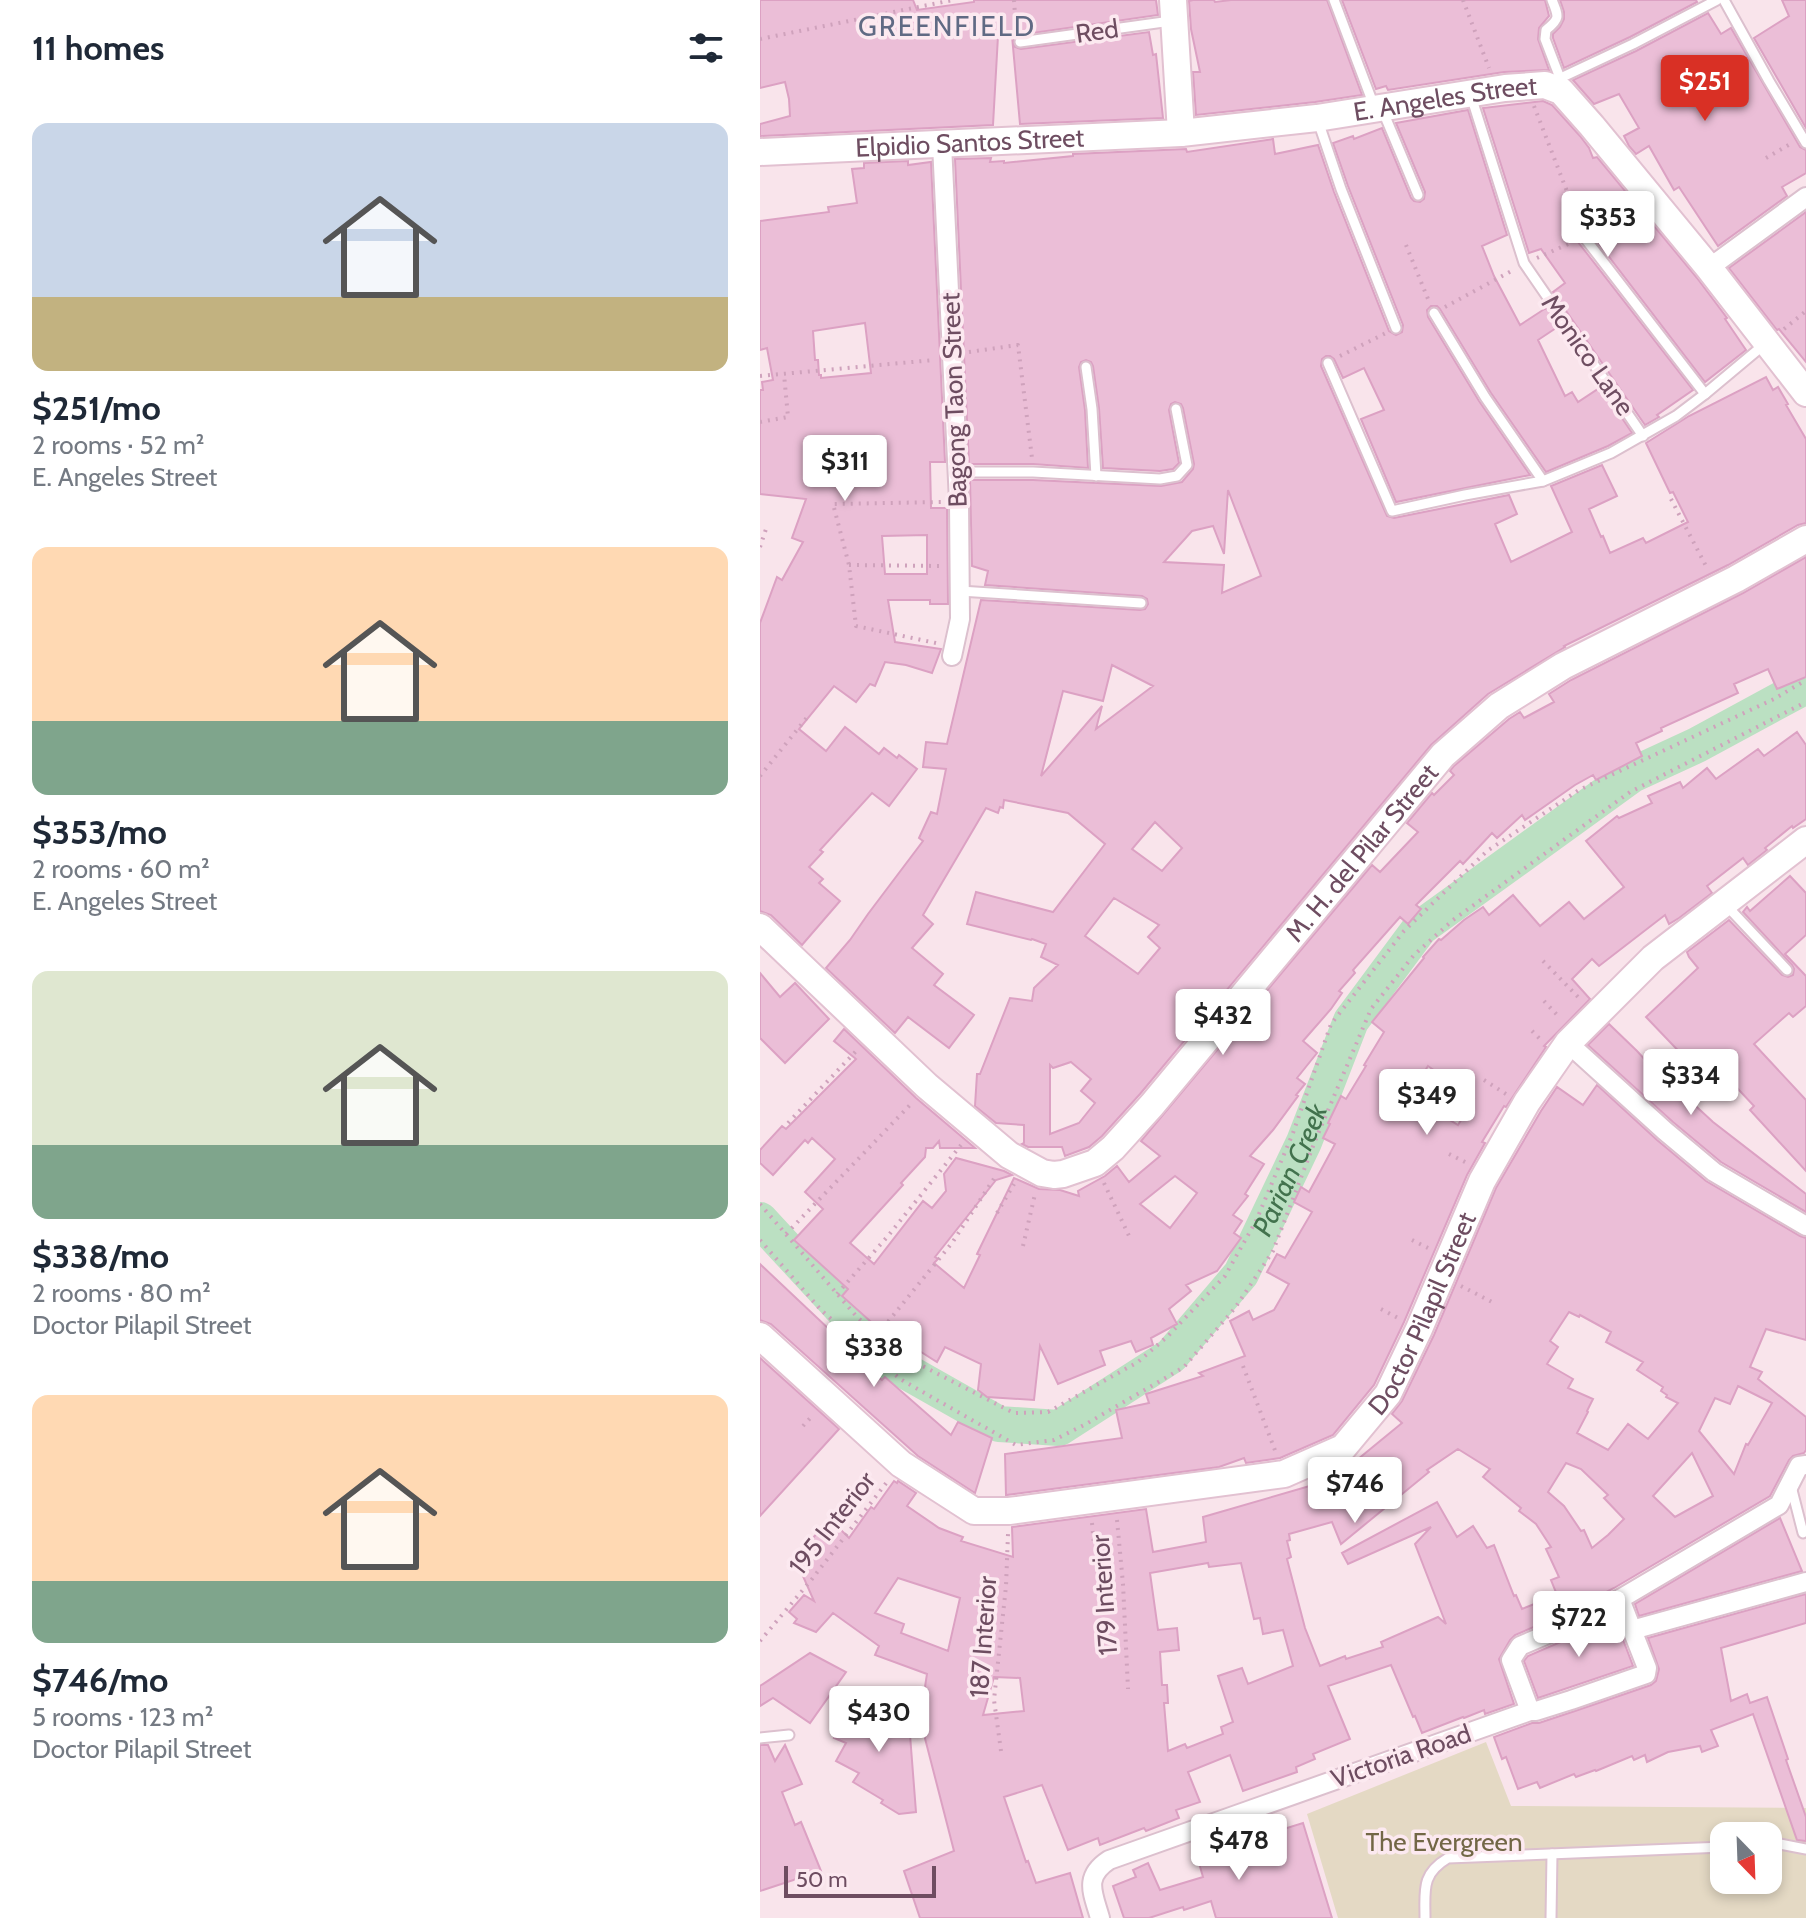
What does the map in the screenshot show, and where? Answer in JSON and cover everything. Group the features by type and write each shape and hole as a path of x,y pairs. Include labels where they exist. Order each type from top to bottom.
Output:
{"street":[{"path":"1174,10 1181,133"},
{"name":"E. Angeles Street","path":"1181,133 1317,118 1497,89 1546,88 1561,91 1709,268 1806,393"},
{"name":"Elpidio Santos Street","path":"760,152 1181,133"},
{"name":"Bagong Taon Street","path":"942,144 959,502 960,619 953,651"},
{"path":"1709,268 1806,197"},
{"name":"M. H. del Pilar Street","path":"1023,1167 1054,1175 1063,1174 1095,1163 1113,1148 1443,755 1499,706 1563,666 1779,556 1806,539"},
{"name":"Doctor Pilapil Street","path":"760,1336 901,1464 974,1511 1009,1511 1284,1474 1343,1448 1388,1394 1482,1181 1527,1102 1568,1043 1653,958 1806,840"},
{"path":"760,927 927,1086 1023,1167"},
{"path":"1568,1043 1714,1172 1806,1226"},
{"path":"1620,1599 1647,1668 1646,1674 1530,1711 1511,1660 1520,1646 1620,1599 1779,1505 1799,1466 1806,1465"},
{"path":"1632,1630 1806,1582"},
{"name":"Victoria Road","path":"1100,1918 1092,1881 1095,1872 1109,1860 1530,1711"}],"lane":[{"path":"1334,0 1378,109 1418,195"},
{"path":"1552,0 1558,17 1557,22 1546,30 1546,88 1717,0"},
{"path":"1724,0 1804,140"},
{"name":"Red","path":"1020,42 1174,10"},
{"name":"Monico Lane","path":"1470,94 1524,263 1643,436"},
{"path":"1317,118 1341,189 1396,328"},
{"path":"1584,237 1705,394"},
{"path":"1434,313 1485,397 1543,481"},
{"path":"1328,363 1392,511 1543,481 1611,453 1676,416 1767,343"},
{"path":"1086,367 1096,476"},
{"path":"958,472 1033,472 1160,479 1177,476 1187,465 1176,409"},
{"path":"960,591 1141,603"},
{"path":"1724,904 1787,970"},
{"path":"1790,1482 1803,1533"},
{"path":"760,1738 789,1735"},
{"path":"1782,1844 1806,1849"},
{"path":"1425,1918 1428,1876 1432,1869 1448,1858 1710,1848"},
{"path":"1551,1918 1552,1854"}],"path":[{"path":"760,39 953,0"},
{"path":"1014,0 1017,39 1020,42"},
{"path":"1463,0 1497,89"},
{"path":"1406,245 1434,313 1524,263 1584,237 1546,88"},
{"path":"1766,158 1804,140"},
{"path":"1328,363 1396,328"},
{"path":"760,376 952,356 1018,345 1033,472"},
{"path":"760,422 788,417 784,374"},
{"path":"1671,499 1717,588"},
{"path":"953,651 856,626 849,565 833,504 959,502"},
{"path":"760,547 766,529"},
{"path":"849,565 960,566"},
{"path":"760,1204 857,1317 903,1356 1014,1413 1048,1412 1138,1362 1168,1336 1225,1276 1256,1221 1293,1133 1331,1024 1404,931 1487,851 1579,790 1774,699 1806,680"},
{"path":"760,1240 821,1310 900,1379 1016,1445 1054,1440 1086,1424 1184,1367 1235,1308 1273,1251 1371,1009 1414,955 1453,920 1630,792 1806,702"},
{"path":"760,776 809,715"},
{"path":"1543,961 1595,1014"},
{"path":"788,1123 873,1033"},
{"path":"786,1234 927,1086"},
{"path":"837,1294 967,1137"},
{"path":"1095,1163 1130,1238"},
{"path":"878,1334 952,1243 1023,1167"},
{"path":"997,1213 1023,1167"},
{"path":"1023,1167 1023,1246"},
{"path":"1441,1275 1494,1303"},
{"path":"1243,1366 1284,1474"},
{"name":"195 Interior","path":"760,1641 901,1464"},
{"name":"179 Interior","path":"1116,1498 1128,1689"},
{"name":"187 Interior","path":"1001,1751 994,1700 1006,1586 1008,1525"}],"green space":[{"name":"The Evergreen","path":"1486,1742 1511,1806 1806,1808 1806,1918 1338,1918 1307,1814"}],"building":[{"path":"760,0 913,0 917,10 974,0 1156,0 1158,15 1019,35 1013,42 1015,47 1021,49 1149,32 1153,55 1156,54 1163,118 1020,124 1012,36 998,36 993,125 760,136 760,124 790,116 785,82 760,88"},
{"path":"1327,0 1362,95 1196,115 1193,72 1200,72 1191,29 1189,1"},
{"path":"1342,0 1545,0 1549,16 1539,28 1538,39 1549,70 1504,72 1388,90 1386,86 1376,89"},
{"path":"1560,0 1697,2 1564,68 1553,38 1564,19"},
{"path":"1782,0 1806,0 1806,128 1754,38 1789,16"},
{"path":"1708,13 1721,34 1731,28 1800,147 1806,150 1806,173 1782,187 1787,196 1718,246 1679,187 1674,190 1649,146 1636,154 1629,146 1624,136 1639,128 1619,94 1594,104 1573,80"},
{"path":"1543,101 1552,105 1580,136 1593,158 1597,157 1697,278 1746,350 1705,382 1590,232 1580,231 1578,242 1693,390 1645,425 1553,292 1565,283 1541,249 1529,253 1483,108"},
{"path":"1468,110 1507,235 1482,246 1494,276 1520,325 1546,308 1559,326 1538,340 1565,396 1572,392 1578,402 1601,387 1632,433 1546,472 1491,393 1440,309 1431,306 1427,310 1428,317 1479,401 1530,475 1396,502 1361,419 1384,410 1364,368 1343,378 1334,359 1326,356 1321,366 1387,516 1394,518 1509,495 1517,514 1495,524 1511,562 1572,532 1551,486 1602,465 1617,496 1589,509 1610,553 1643,538 1646,543 1688,522 1646,443 1689,416 1766,377 1773,390 1778,387 1806,439 1806,523 1564,646 1488,694 1431,745 1102,1136 1089,1147 1065,1156 1062,1147 1028,1147 1022,1144 1024,1125 996,1123 975,1106 977,1074 980,1074 1010,998 1032,1001 1034,988 1058,965 1041,957 1046,944 967,924 976,892 1053,912 1105,844 1068,813 1004,800 1003,808 1000,807 998,813 986,808 923,915 933,924 912,948 943,974 934,985 974,1015 949,1048 908,1017 895,1033 826,968 923,841 919,838 931,812 937,814 946,769 923,767 926,742 947,744 981,600 1140,610 1148,604 1142,596 985,585 988,571 972,566 970,480 1161,486 1182,482 1194,464 1183,408 1175,402 1169,410 1179,463 1173,469 1103,468 1093,366 1086,360 1079,367 1088,468 969,464 955,159 991,158 990,162 1004,163 1073,154 1186,149 1187,152 1273,139 1275,154 1318,145 1389,331 1396,335 1402,332 1403,325 1333,143 1382,128 1411,198 1420,202 1425,192 1396,123","holes":["1228,490 1261,576 1222,593 1224,565 1164,562 1192,531 1213,526 1224,554","1112,665 1153,686 1096,729 1102,706 1041,776 1063,691 1103,701","1155,822 1182,848 1162,871 1132,849","1114,898 1159,925 1148,937 1160,948 1138,974 1085,936","1071,1062 1091,1079 1081,1091 1095,1103 1079,1123 1050,1134 1050,1065 1053,1068"]},
{"path":"908,161 908,165 931,162 945,462 930,462 931,508 947,508 948,604 930,604 930,600 888,600 895,642 941,649 932,673 885,662 875,686 870,684 856,702 834,686 799,729 826,751 845,727 879,754 884,748 917,769 889,806 872,793 820,850 823,852 809,867 823,879 819,883 840,901 802,945 771,915 760,911 760,623 777,577 782,580 803,542 792,538 806,499 760,494 760,390 763,390 762,382 773,380 767,348 760,350 760,221 829,212 828,207 857,203 852,169 864,168 864,163","holes":["865,323 871,373 821,378 818,360 815,360 813,331","927,535 927,574 885,574 882,536"]},
{"path":"1806,212 1806,362 1729,268"},
{"path":"1806,557 1806,677 1777,689 1768,669 1734,684 1738,693 1661,728 1662,731 1636,743 1642,756 1596,780 1593,775 1575,785 1525,820 1522,815 1497,838 1492,833 1463,864 1460,861 1416,905 1421,909 1408,924 1400,917 1353,970 1355,973 1339,991 1342,993 1331,1009 1303,1041 1317,1053 1297,1078 1305,1084 1298,1096 1250,1156 1264,1164 1245,1194 1248,1196 1233,1215 1242,1221 1234,1233 1241,1238 1217,1271 1186,1285 1191,1291 1169,1309 1177,1324 1151,1338 1153,1345 1136,1352 1131,1341 1100,1351 1105,1365 1058,1384 1040,1346 1034,1400 987,1397 978,1390 981,1364 945,1347 937,1362 883,1323 879,1329 842,1296 848,1289 794,1240 823,1209 805,1192 835,1159 812,1138 808,1143 805,1140 773,1175 760,1163 760,1150 782,1126 786,1129 856,1059 834,1041 844,1029 916,1098 975,1148 940,1148 939,1141 933,1148 926,1148 925,1157 901,1183 903,1185 850,1243 874,1264 923,1201 932,1208 946,1191 944,1174 956,1158 1012,1175 996,1180 935,1257 938,1259 934,1263 964,1288 1014,1178 1039,1189 1060,1190 1079,1196 1078,1191 1117,1166 1129,1182 1160,1156 1141,1141 1372,865 1380,872 1418,832 1407,823 1432,793 1434,795 1454,775 1450,771 1454,766 1509,719 1520,712 1524,718 1554,702 1549,694 1571,680 1743,593","holes":["1175,1176 1197,1193 1170,1228 1140,1204"]},
{"path":"1797,732 1806,745 1806,819 1792,826 1748,865 1743,858 1707,886 1712,893 1679,918 1669,924 1665,915 1599,966 1592,959 1572,979 1590,999 1544,1046 1482,1142 1485,1143 1467,1175 1374,1385 1333,1435 1280,1458 1246,1463 1244,1458 1219,1467 1006,1495 1005,1454 1122,1438 1116,1410 1149,1403 1146,1394 1203,1376 1199,1373 1245,1356 1230,1321 1249,1311 1253,1320 1274,1310 1289,1284 1267,1272 1277,1254 1285,1258 1312,1212 1294,1202 1301,1187 1309,1192 1335,1144 1323,1138 1328,1123 1341,1096 1346,1099 1384,1032 1372,1022 1439,939 1483,907 1489,915 1513,895 1540,926 1569,902 1584,919 1624,887 1586,841 1617,816 1619,818 1652,803 1648,796 1680,782 1683,788 1707,768 1716,779 1758,749 1764,756","holes":["1428,1066 1474,1099 1458,1125 1410,1095"]},
{"path":"1790,876 1806,893 1806,935 1785,954 1806,976 1806,1006 1793,1017 1789,1013 1754,1044 1806,1100 1806,1171 1750,1110 1754,1106 1725,1075 1713,1087 1646,1017 1698,968 1687,952 1729,920 1782,975 1793,975 1792,965 1743,912 1747,907 1750,911"},
{"path":"760,973 780,997 795,983 829,1019 785,1063 760,1038"},
{"path":"1609,1024 1670,1087 1673,1085 1713,1122 1806,1194 1806,1212 1721,1162 1588,1045"},
{"path":"1597,1085 1706,1181 1806,1238 1806,1340 1766,1329 1750,1367 1762,1372 1758,1379 1806,1417 1806,1450 1789,1460 1770,1496 1614,1588 1515,1635 1499,1659 1514,1704 1485,1714 1484,1710 1422,1733 1391,1665 1328,1686 1350,1739 1313,1754 1315,1759 1296,1767 1297,1772 1243,1791 1230,1755 1188,1772 1200,1802 1176,1810 1179,1818 1100,1845 1098,1838 1068,1850 1042,1785 1004,1797 1036,1883 1070,1873 1083,1918 920,1918 904,1871 954,1851 920,1719 927,1674 875,1655 879,1646 833,1613 816,1632 794,1623 797,1619 789,1612 804,1595 814,1601 795,1558 819,1547 811,1540 830,1519 849,1538 894,1481 916,1493 907,1506 939,1528 963,1537 961,1541 1013,1557 1012,1527 1146,1509 1153,1552 1206,1542 1203,1517 1320,1483 1311,1497 1402,1423 1392,1414 1402,1401 1434,1335 1496,1188 1557,1087 1583,1105","holes":["1569,1312 1580,1315 1611,1332 1606,1342 1643,1362 1637,1370 1663,1387 1661,1391 1666,1397 1678,1403 1648,1439 1628,1424 1608,1450 1577,1433 1593,1399 1568,1388 1573,1379 1547,1364 1558,1347 1550,1341","1738,1386 1772,1403 1746,1444 1734,1474 1699,1431 1715,1398 1730,1404","1458,1449 1490,1469 1483,1477 1521,1508 1519,1511 1536,1524 1551,1547 1546,1549 1559,1577 1551,1580 1557,1595 1522,1609 1494,1545 1487,1548 1473,1526 1457,1537 1437,1502 1342,1553 1348,1564 1431,1527 1415,1544 1446,1624 1438,1617 1381,1642 1383,1647 1320,1666 1305,1628 1287,1559 1291,1557 1287,1541 1290,1540 1289,1534 1332,1522 1341,1544 1429,1472 1427,1470","1692,1453 1713,1496 1675,1517 1653,1496","1566,1463 1581,1469 1608,1495 1604,1498 1624,1519 1592,1548 1584,1530 1581,1531 1564,1506 1548,1492","1208,1563 1209,1567 1241,1563 1254,1619 1260,1618 1263,1634 1283,1630 1293,1666 1248,1684 1242,1668 1218,1676 1233,1722 1221,1727 1223,1734 1187,1748 1185,1744 1168,1751 1164,1703 1168,1703 1167,1685 1162,1685 1160,1652 1179,1650 1177,1628 1158,1630 1150,1573","898,1578 960,1598 948,1651 901,1633 904,1624 875,1613","994,1677 1020,1678 1024,1711 983,1715"]},
{"path":"760,1264 882,1380 885,1377 951,1435 958,1422 992,1438 975,1493 918,1456 771,1324 760,1320"},
{"path":"760,1358 839,1429 760,1516"},
{"path":"1780,1518 1802,1571 1639,1616 1635,1604"},
{"path":"1806,1594 1806,1623 1721,1648 1731,1701 1747,1694 1750,1703 1767,1697 1806,1817 1806,1841 1797,1840 1753,1714 1711,1730 1718,1746 1702,1752 1700,1746 1668,1752 1647,1762 1645,1755 1634,1760 1632,1756 1540,1788 1537,1782 1518,1789 1506,1757 1502,1759 1494,1737 1651,1685 1656,1681 1659,1669 1648,1638"},
{"path":"1614,1616 1633,1666 1538,1698 1524,1661 1528,1656"},
{"path":"810,1653 846,1672 810,1723 773,1698 760,1706 760,1686"},
{"path":"853,1695 894,1718 909,1722 916,1812 899,1814 881,1803 883,1800 853,1782 859,1773 836,1761 846,1743 834,1738"},
{"path":"760,1745 768,1745 775,1761 785,1745 802,1784 782,1792 795,1825 801,1822 821,1871 760,1891"},
{"path":"1303,1823 1332,1918 1216,1918 1211,1901 1149,1918 1124,1918 1113,1886 1136,1877 1133,1870 1148,1863 1160,1890 1203,1877 1197,1856"}],"waterway":[{"name":"Parian Creek","path":"760,1220 893,1364 999,1424 1059,1428 1171,1356 1241,1274 1304,1142 1351,1021 1420,928 1632,775 1697,745 1806,686"}],"district":[{"name":"GREENFIELD","path":"947,26"}]}
